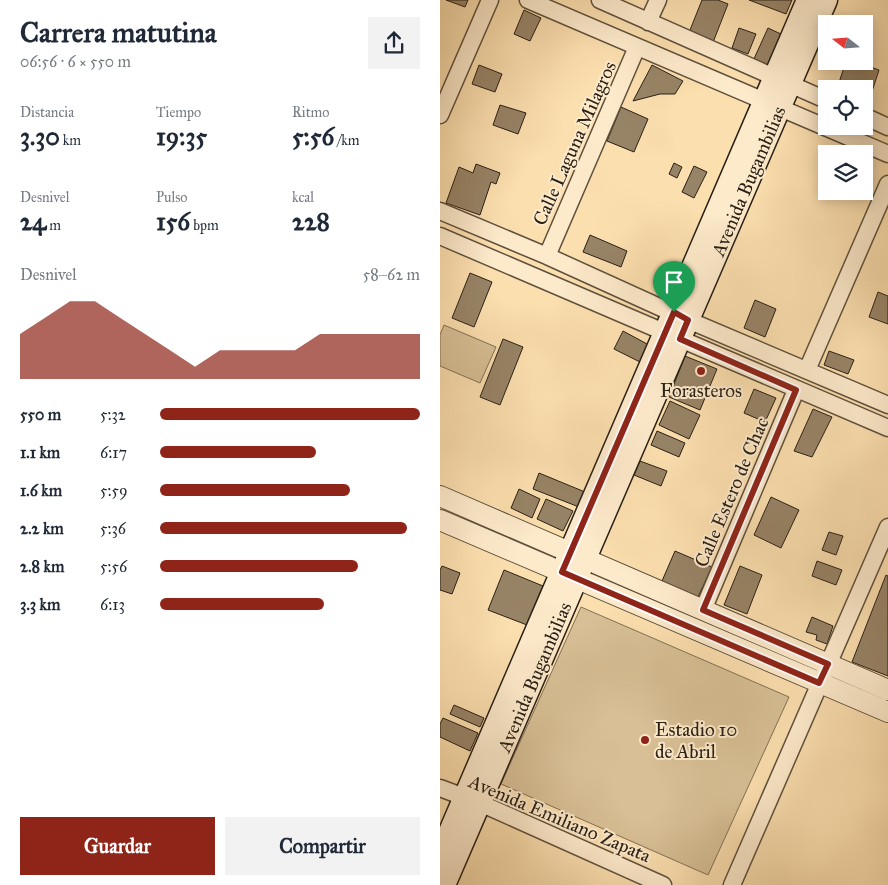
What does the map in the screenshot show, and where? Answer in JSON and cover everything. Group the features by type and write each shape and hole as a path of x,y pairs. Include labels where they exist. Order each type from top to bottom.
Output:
{"main road":[{"name":"Avenida Bugambilias","path":"782,81 808,0"},
{"name":"Avenida Bugambilias","path":"444,885 472,801 772,104 782,81 826,0"},
{"name":"Avenida Bugambilias","path":"440,855 472,801"}],"street":[{"path":"440,115 490,0"},
{"path":"528,0 888,154"},
{"path":"600,0 818,97"},
{"path":"648,22 658,0"},
{"name":"Calle Laguna Milagros","path":"547,256 637,47"},
{"path":"873,120 888,127"},
{"path":"807,370 888,184"},
{"path":"440,211 547,256 796,390 888,428"},
{"path":"440,236 677,326 807,370 888,405"},
{"name":"Calle Estero de Chac","path":"703,610 796,390"},
{"path":"440,496 573,566 819,683 888,712"},
{"path":"440,520 703,610 888,690"},
{"path":"732,885 888,527"},
{"name":"Avenida Emiliano Zapata","path":"440,788 663,885"}],"shaded area":[{"path":"444,325 496,347 480,383 440,366 440,335"},
{"name":"Estadio 10 de Abril","path":"581,607 789,697 708,875 501,784"}],"building":[{"path":"446,0 468,0 465,7"},
{"path":"702,0 718,0 728,4 712,45 688,35"},
{"path":"749,0 792,0 786,14"},
{"path":"524,10 541,18 530,41 514,34"},
{"path":"739,28 756,34 748,54 732,48"},
{"path":"768,28 783,35 768,68 753,61"},
{"path":"479,65 502,74 495,92 472,84"},
{"path":"652,65 683,81 675,94 660,94 633,101"},
{"path":"873,68 879,70 873,88 873,80 840,80 843,70 873,70"},
{"path":"500,105 526,113 518,134 493,125"},
{"path":"621,107 648,119 634,152 607,141"},
{"path":"674,163 682,167 677,178 669,174"},
{"path":"476,164 500,173 496,184 491,182 480,215 446,203 459,167 473,173"},
{"path":"694,166 707,172 694,198 682,192"},
{"path":"590,235 627,251 621,267 583,252"},
{"path":"470,273 492,282 474,327 452,318"},
{"path":"878,292 888,296 888,324 869,317"},
{"path":"755,300 776,309 765,337 744,328"},
{"path":"623,331 649,345 640,362 614,349"},
{"path":"503,339 523,347 500,405 480,397"},
{"path":"829,351 854,360 848,374 824,365"},
{"path":"685,356 717,369 700,410 669,397"},
{"path":"754,389 776,398 765,422 744,413"},
{"path":"670,401 700,415 689,439 659,425"},
{"path":"813,409 832,417 812,457 794,451"},
{"path":"657,431 685,443 679,457 651,445"},
{"path":"640,461 667,471 661,486 634,475"},
{"path":"539,473 585,492 579,507 533,489"},
{"path":"519,489 540,499 532,518 511,508"},
{"path":"771,497 799,510 781,548 754,535"},
{"path":"546,499 573,511 563,531 537,519"},
{"path":"829,532 843,536 836,555 822,550"},
{"path":"675,551 712,567 698,597 662,581"},
{"path":"817,561 842,570 836,585 812,576"},
{"path":"442,566 460,573 452,594 440,590 440,570"},
{"path":"740,566 762,575 747,614 724,605"},
{"path":"504,570 543,586 527,625 488,610"},
{"path":"886,575 888,576 888,676 852,662"},
{"path":"812,617 833,626 827,644 816,640 817,635 806,632"},
{"path":"454,705 484,718 480,727 450,714"},
{"path":"443,718 478,733 470,751 440,737 440,724"}],"place":[{"name":"Forasteros","path":"701,371"},
{"name":"Estadio 10 de Abril","path":"645,740"}],"route":[{"path":"674,312 688,320 680,339 796,390 703,610 828,664 819,683 562,572 674,312"}]}
